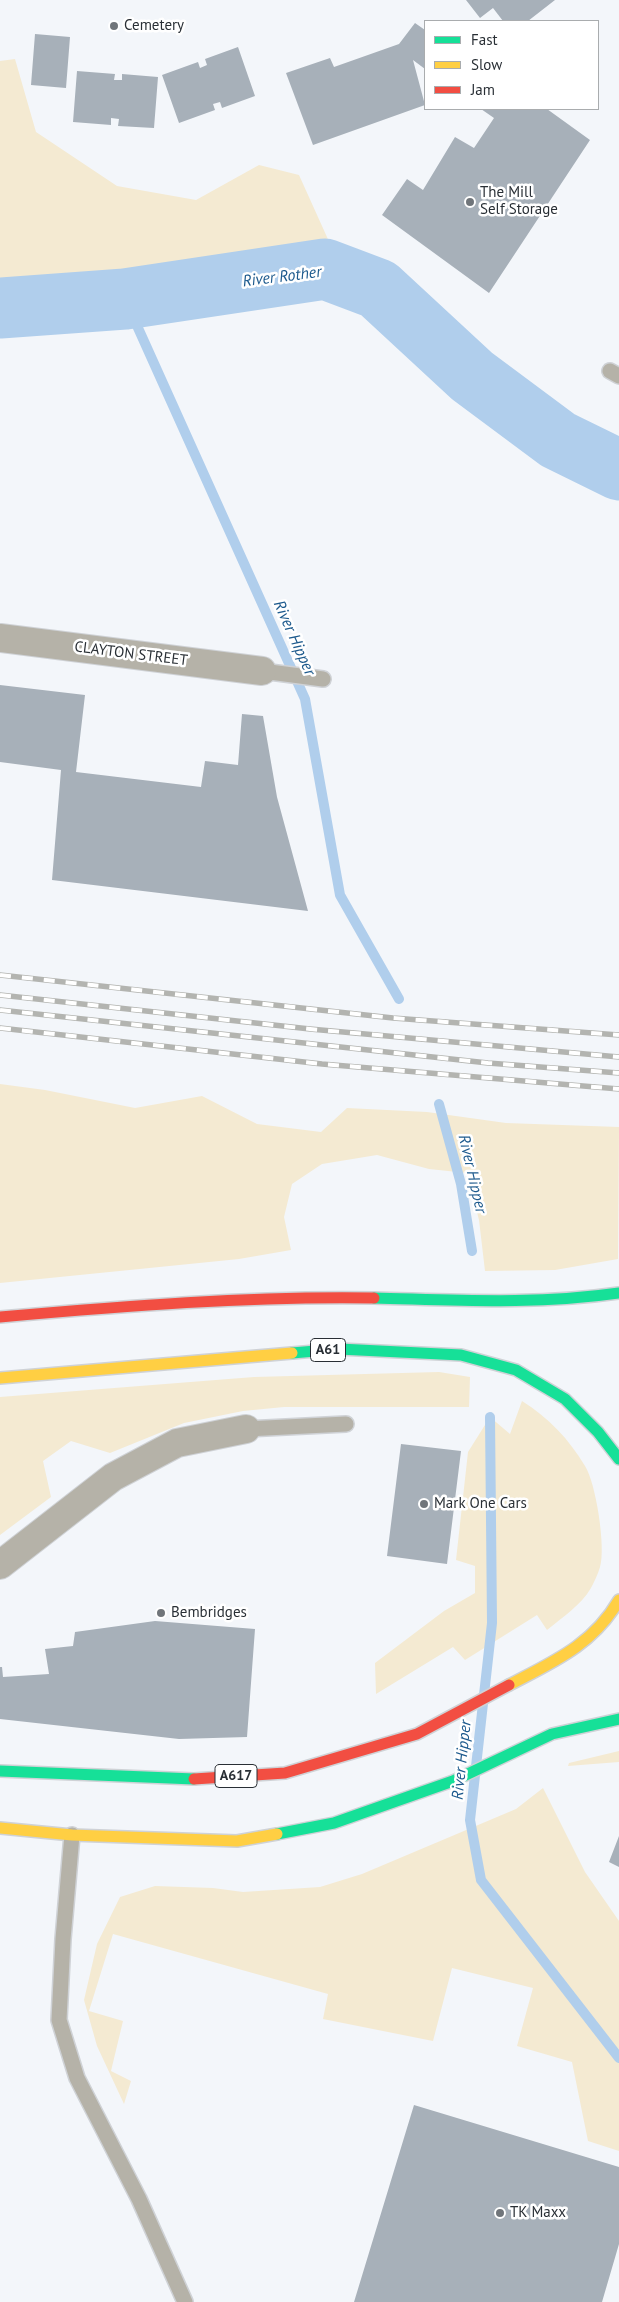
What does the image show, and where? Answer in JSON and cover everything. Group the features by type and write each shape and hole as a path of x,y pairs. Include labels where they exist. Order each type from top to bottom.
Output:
{"highway":[{"path":"0,1317 114,1307 309,1297 528,1302 569,1300 619,1293"},
{"name":"A61","path":"0,1378 339,1349 461,1355 516,1370 566,1399 598,1432 619,1459"},
{"name":"A617","path":"0,1770 188,1779 285,1773 417,1734 558,1660 585,1642 608,1619 619,1600"},
{"path":"0,1828 72,1835 237,1841 334,1823 453,1782 552,1734 619,1719"}],"street":[{"name":"CLAYTON STREET","path":"0,638 262,671"},
{"path":"0,1565 113,1477 177,1442 246,1429"}],"lane":[{"path":"262,671 323,679"},
{"path":"246,1429 346,1424"},
{"path":"72,1835 62,1939 59,2020 77,2078 139,2199 185,2302"}],"shaded area":[{"path":"15,59 36,132 117,186 196,200 259,165 299,175 336,257 94,289 0,297 0,61"},
{"path":"0,1084 45,1090 135,1108 202,1096 257,1124 321,1132 347,1108 427,1112 506,1123 619,1127 618,1259 555,1270 485,1271 479,1220 467,1173 429,1169 377,1155 322,1164 292,1184 284,1217 291,1250 239,1259 0,1283"},
{"path":"439,1372 470,1377 469,1407 284,1407 243,1411 184,1423 110,1453 71,1441 43,1461 51,1497 0,1535 0,1397 254,1377"},
{"path":"522,1401 541,1414 557,1429 579,1456 589,1474 599,1516 602,1546 600,1567 592,1586 577,1605 547,1630 537,1615 465,1660 453,1647 376,1694 375,1663 444,1611 475,1593 475,1566 456,1560 468,1452 490,1417 510,1434"},
{"path":"619,1751 619,1762 568,1766 569,1763"},
{"path":"543,1788 585,1872 619,1921 619,2151 588,2141 572,2062 517,2046 533,1988 452,1968 433,2041 323,2019 328,1994 113,1934 89,2011 123,2021 111,2071 131,2081 124,2104 97,2046 84,2000 97,1944 120,1897 155,1886 213,1888 243,1892 320,1887 362,1874 516,1809"}],"building":[{"path":"466,0 555,0 529,20 502,20 493,8 480,18"},
{"path":"415,23 424,29 424,68 413,60 424,105 313,145 286,73 330,58 334,67 399,44"},
{"path":"35,34 70,37 66,88 31,85"},
{"path":"238,47 255,96 222,108 220,102 213,104 215,110 179,123 162,75 198,62 200,68 207,65 205,59"},
{"path":"77,71 115,74 114,80 122,80 122,74 158,77 154,128 118,126 119,119 111,118 111,125 73,122"},
{"name":"The Mill Self Storage","path":"482,110 548,110 590,140 489,293 382,215 407,179 423,190 455,137 474,148 494,118"},
{"path":"0,685 85,695 76,772 201,787 205,761 238,765 242,714 263,716 277,797 308,911 52,880 61,770 0,762"},
{"name":"Mark One Cars","path":"401,1444 461,1451 447,1564 387,1556"},
{"path":"155,1621 255,1629 247,1737 179,1739 0,1719 0,1667 2,1667 3,1677 49,1674 45,1649 73,1646 75,1632"},
{"path":"619,1836 619,1867 609,1862"},
{"name":"TK Maxx","path":"414,2105 619,2167 619,2244 602,2302 354,2302"}],"waterway":[{"name":"River Rother","path":"0,308 125,299 325,269 378,289 472,376 558,440 619,470"},
{"name":"River Hipper","path":"125,299 305,699 340,895 399,999"},
{"name":"River Hipper","path":"439,1104 461,1184 472,1251"},
{"name":"River Hipper","path":"490,1417 492,1623 470,1820 481,1880 619,2058"}],"railway":[{"path":"0,975 393,1018 619,1035"},
{"path":"0,995 310,1029 619,1057"},
{"path":"0,1010 488,1063 619,1073"},
{"path":"0,1028 322,1064 619,1089"}],"traffic: fast":[{"path":"374,1298 527,1300 588,1297 619,1293"},
{"path":"292,1353 339,1349 461,1355 516,1370 565,1399 598,1432 619,1459"},
{"path":"277,1834 334,1823 453,1781 552,1734 619,1719"},
{"path":"0,1771 194,1779"}],"traffic: slow":[{"path":"0,1378 292,1353"},
{"path":"509,1685 556,1660 584,1641 609,1616 619,1600"},
{"path":"0,1828 72,1835 237,1841 277,1834"}],"traffic: jam":[{"path":"0,1317 233,1300 374,1298"},
{"path":"194,1779 285,1773 417,1734 509,1685"}],"place":[{"name":"Cemetery","path":"114,26"},
{"name":"The Mill Self Storage","path":"470,202"},
{"name":"Mark One Cars","path":"424,1504"},
{"name":"Bembridges","path":"161,1613"},
{"name":"TK Maxx","path":"500,2213"}]}
